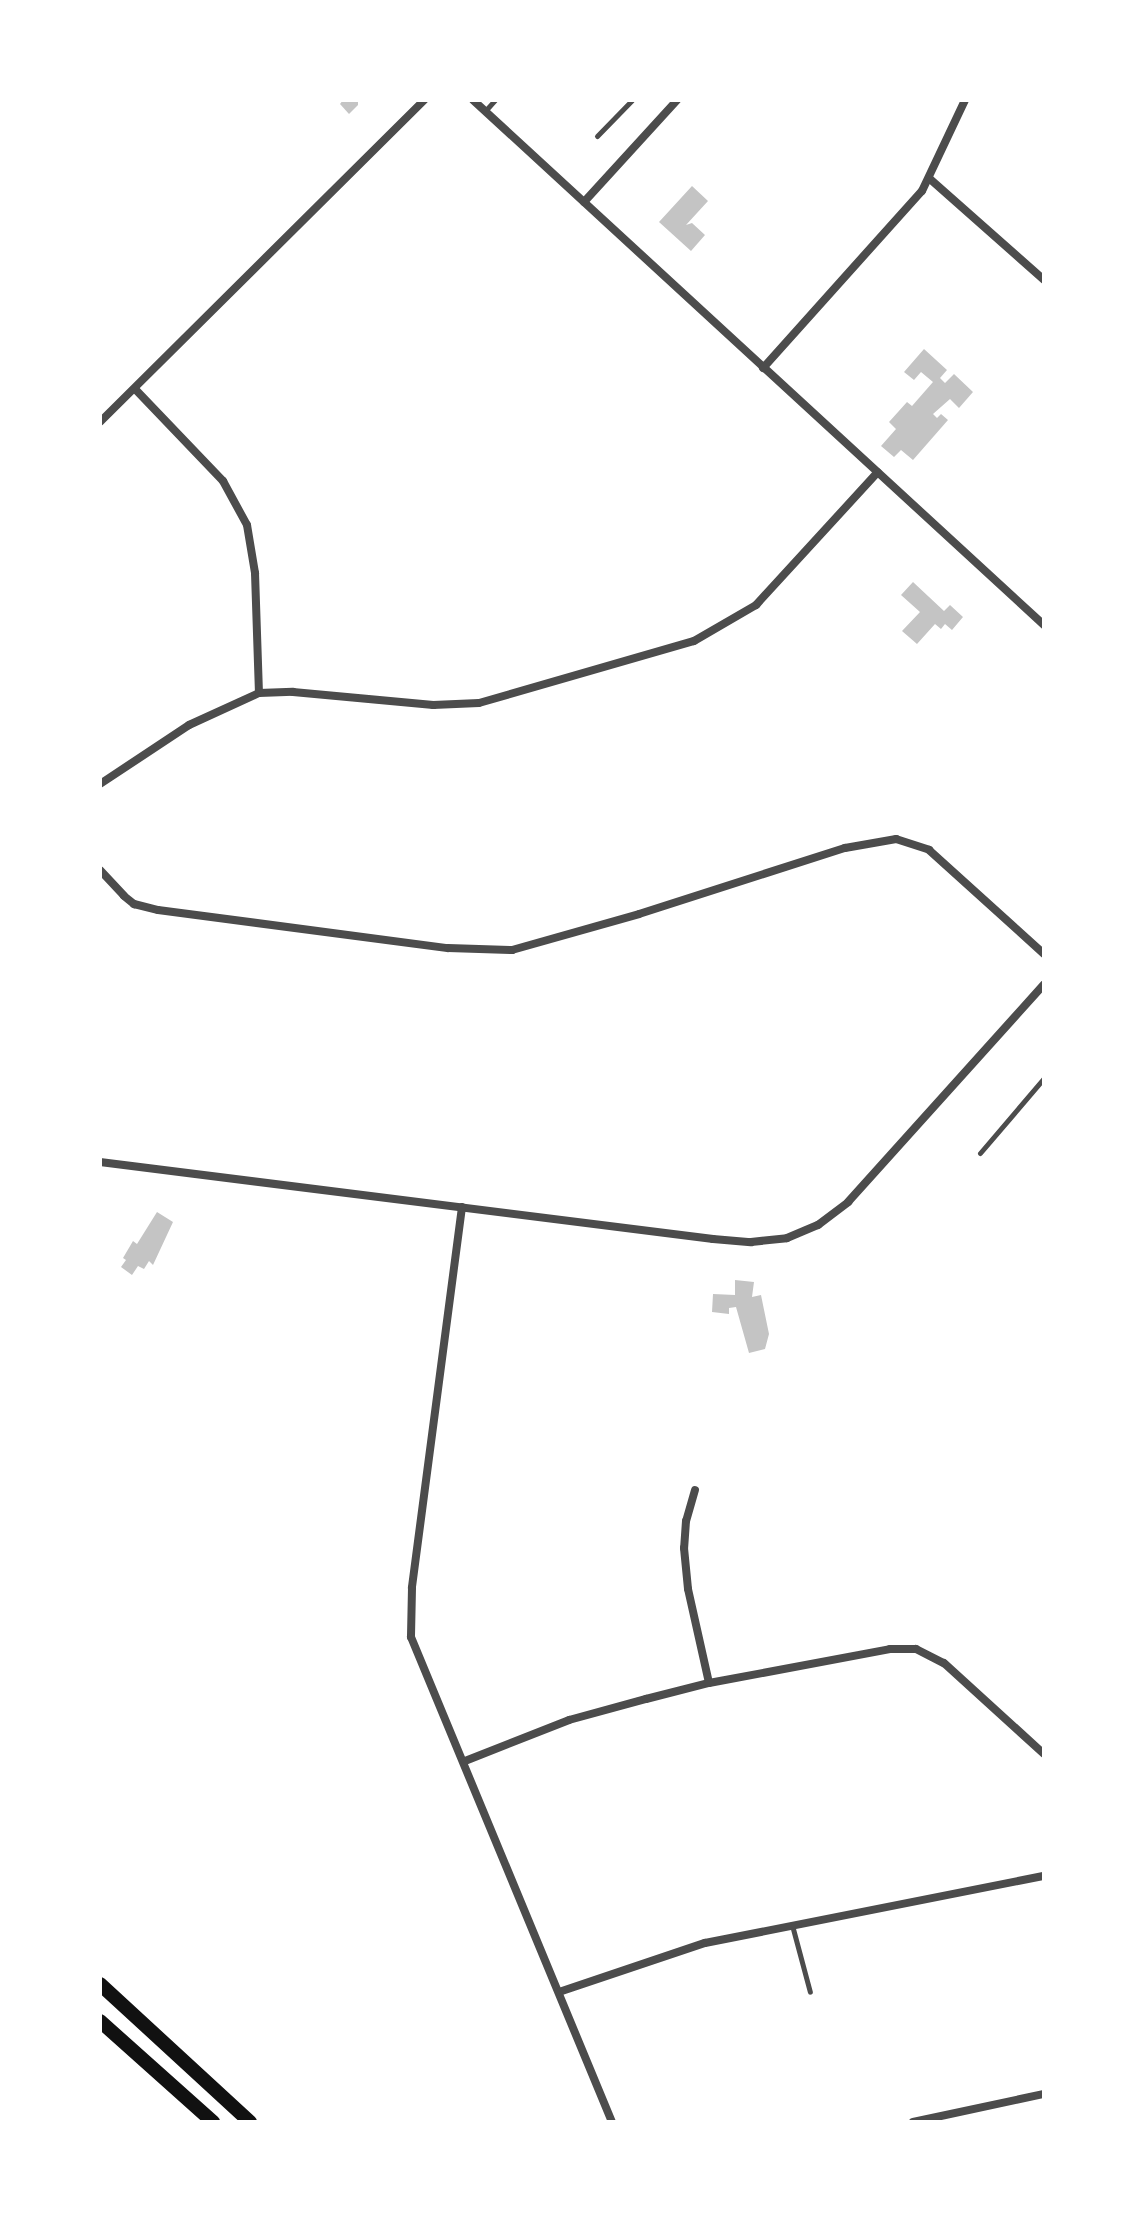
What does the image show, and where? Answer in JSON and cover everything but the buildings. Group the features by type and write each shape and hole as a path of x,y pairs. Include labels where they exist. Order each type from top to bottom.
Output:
{"main road":[{"path":"100,1984 250,2122"},
{"path":"100,2021 213,2122"}],"street":[{"path":"100,422 136,390 424,100"},
{"path":"473,100 1044,625"},
{"path":"763,368 906,211 930,179 965,100"},
{"path":"584,202 673,101"},
{"path":"930,179 1044,280"},
{"path":"136,390 223,481 247,525 255,573 259,693"},
{"path":"100,784 189,725 259,693 293,692 433,705 479,703 683,645 724,626 756,605 878,472"},
{"path":"100,870 134,904 158,910 448,948 512,950 639,914 845,848 896,839 929,850 1044,954"},
{"path":"100,1162 751,1242 799,1234 848,1202 1044,984"},
{"path":"462,1207 411,1612 411,1637 465,1761 612,2122"},
{"path":"695,1490 686,1521 684,1548 688,1589 709,1683"},
{"path":"465,1761 569,1720 709,1683 890,1649 916,1649 944,1663 1044,1754"},
{"path":"559,1992 669,1954 792,1925 1044,1876"},
{"path":"913,2122 1044,2094"}],"lane":[{"path":"485,111 495,100"},
{"path":"597,136 632,100"},
{"path":"980,1153 1044,1078"},
{"path":"792,1925 810,1992"}]}
